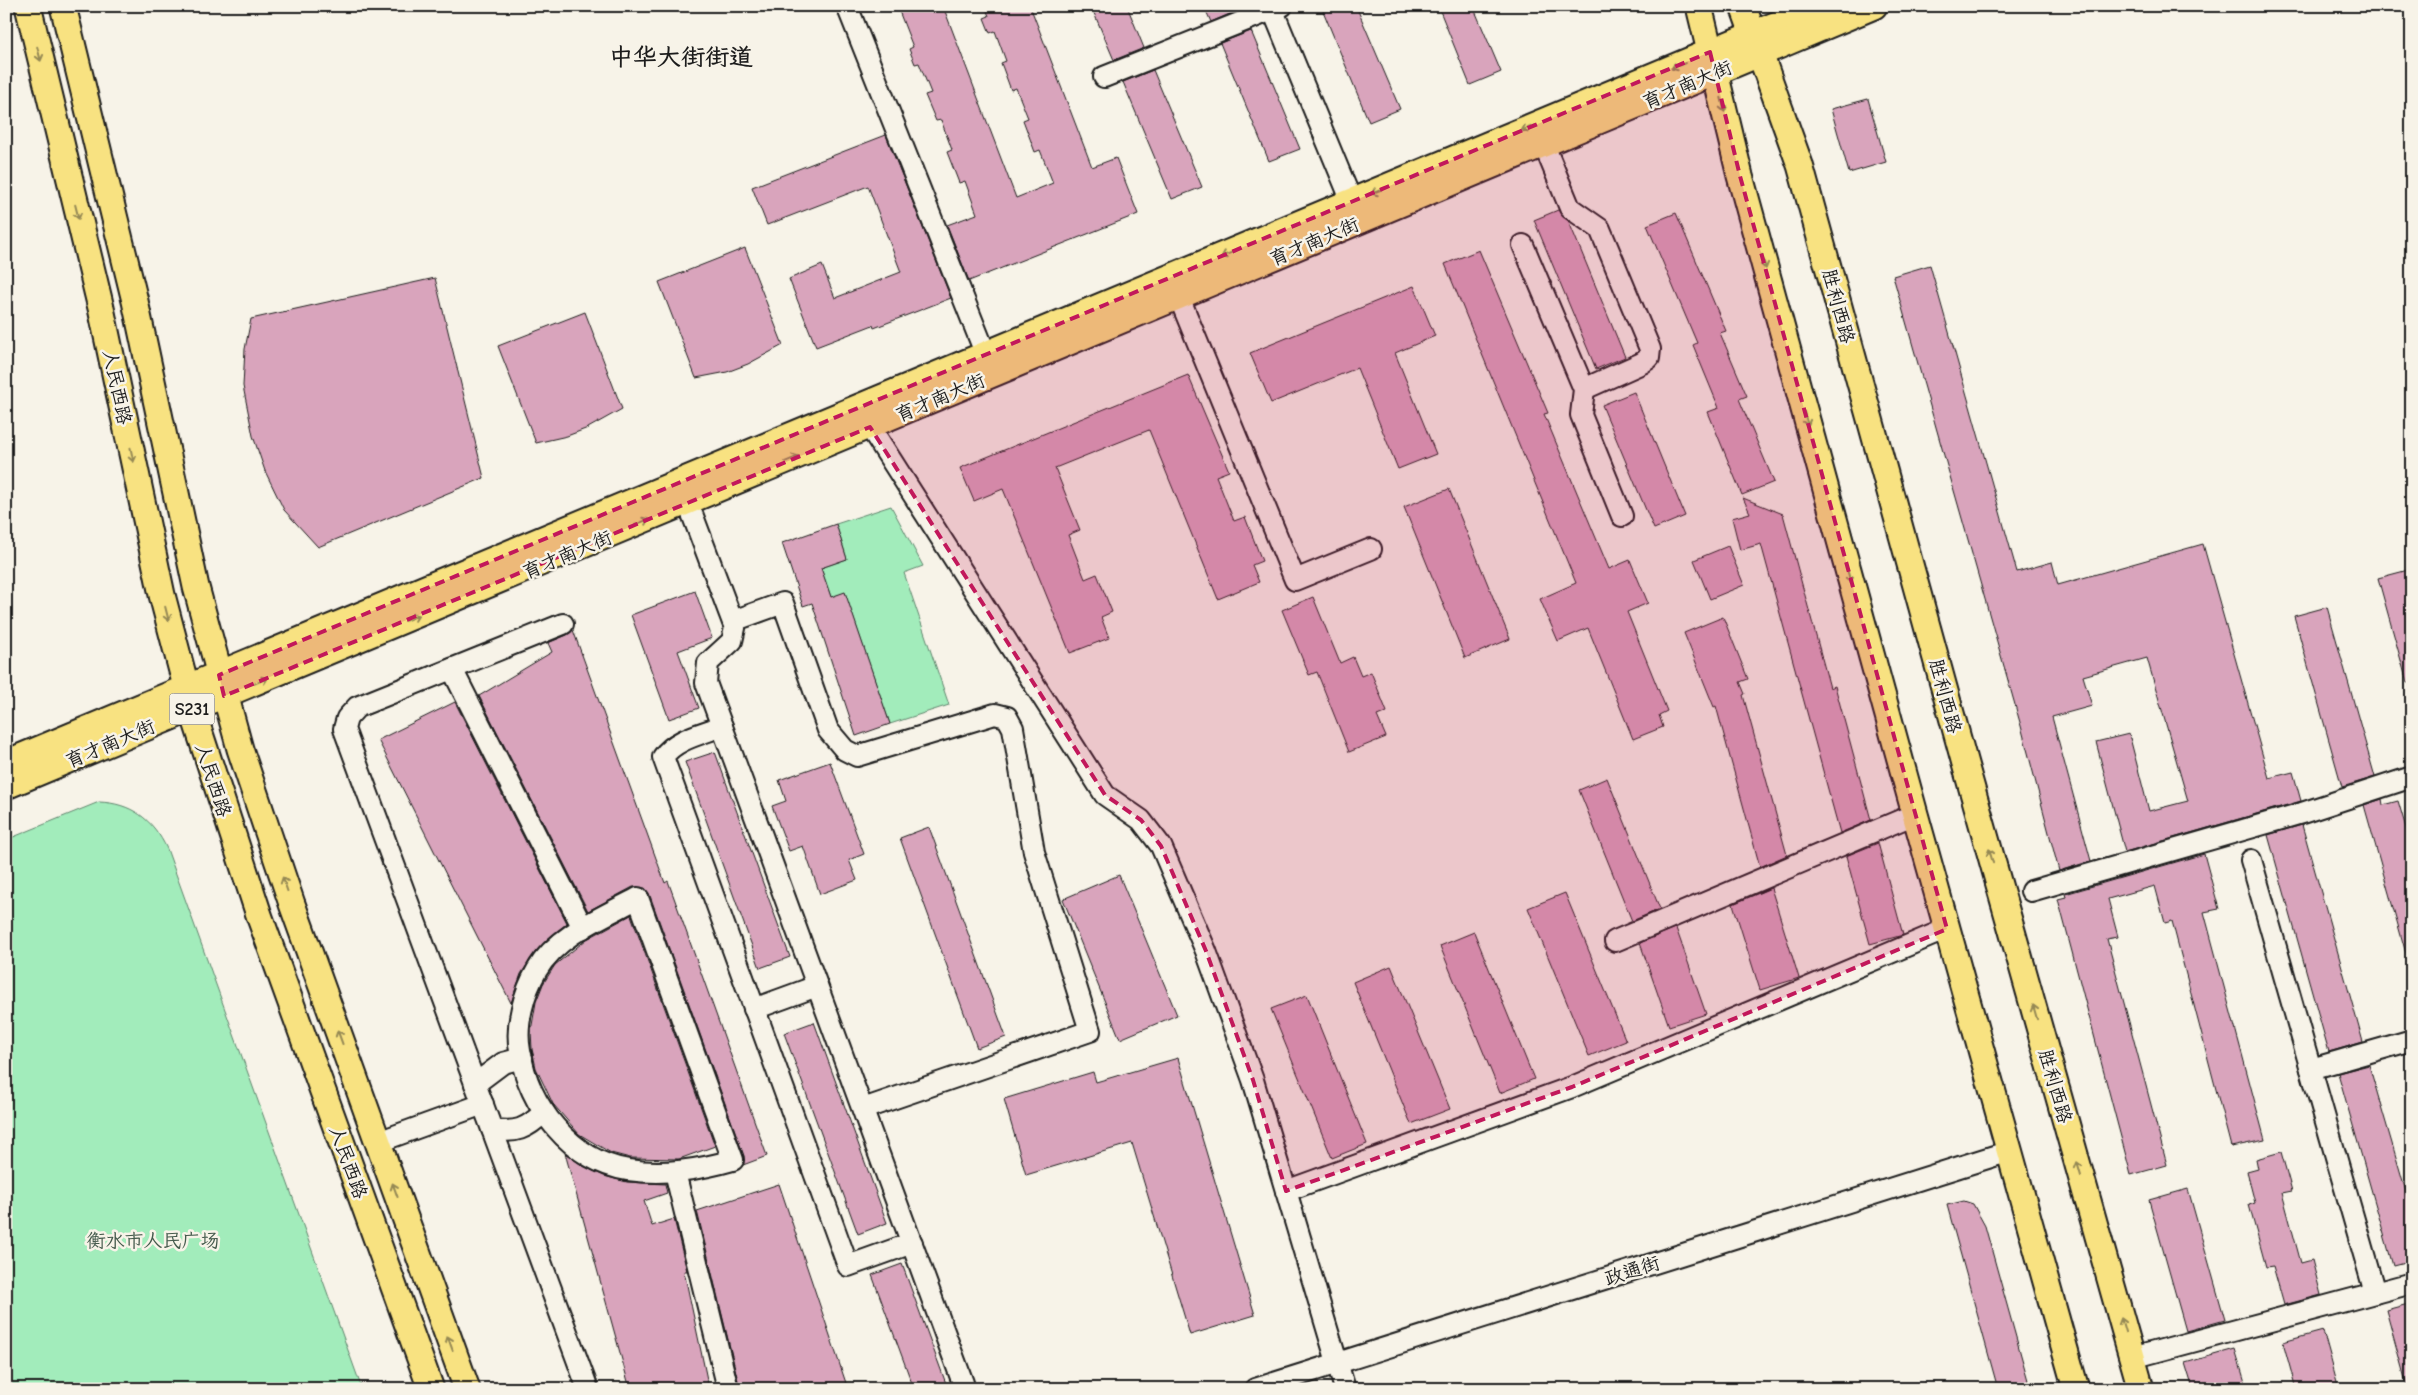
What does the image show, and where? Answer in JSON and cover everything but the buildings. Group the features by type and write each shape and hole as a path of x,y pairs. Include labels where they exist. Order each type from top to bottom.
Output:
{"main road":[{"name":"人民西路","path":"28,6 101,308 162,595 189,699 259,915 431,1389"},
{"name":"人民西路","path":"64,6 135,301 196,587 221,686 292,904 467,1389"},
{"path":"1699,6 1740,176 1915,814 2076,1389"},
{"name":"胜利西路","path":"1743,6 1800,165 1968,774 2141,1389"},
{"name":"育才南大街","path":"1757,44 1820,6"},
{"name":"育才南大街","path":"221,686 986,355 1352,202 1757,44 1874,6"},
{"name":"育才南大街","path":"6,763 189,699 688,503 1544,145 1713,62"},
{"name":"育才南大街","path":"6,786 189,699"}],"street":[{"path":"847,6 986,355"},
{"path":"1104,77 1275,8 1352,202"},
{"path":"1544,145 1570,208 1600,229 1650,349 1649,358 1642,363 1584,389"},
{"path":"1523,245 1584,389 1581,416 1622,516"},
{"path":"1179,297 1294,580 1372,549"},
{"path":"870,427 1105,795 1141,820 1161,846 1210,960 1253,1080 1345,1389"},
{"path":"688,503 735,628 732,641 708,663 706,683 963,1383"},
{"path":"733,621 782,603 828,730 845,750 856,756 995,714 1007,717 1013,728 1034,852 1090,1031 863,1109"},
{"path":"563,624 358,707 347,718 344,729 588,1389"},
{"path":"452,669 583,928"},
{"path":"722,726 676,744 668,750 663,758 848,1266 912,1243"},
{"path":"2031,891 2302,813 2412,777"},
{"path":"1615,941 1915,814"},
{"path":"2251,860 2375,1293"},
{"path":"638,898 733,1160 700,1170 675,1172 628,1170 601,1161 571,1143 554,1126 544,1112 530,1085 522,1058 519,1026 527,992 537,970 552,951 583,928 638,898"},
{"path":"1286,1191 1572,1086 1947,929"},
{"path":"754,1009 818,986"},
{"path":"2311,1069 2412,1040"},
{"path":"475,1084 503,1063 522,1058"},
{"path":"378,1142 482,1104"},
{"path":"492,1129 508,1132 521,1129 535,1121 544,1112"},
{"name":"政通街","path":"1255,1389 2010,1151"},
{"path":"675,1172 728,1389"},
{"path":"2132,1358 2412,1283"}],"highlighted area":[{"path":"1710,52 1740,176 1947,929 1572,1087 1286,1191 1253,1080 1206,951 1161,846 1141,820 1105,795 870,427 224,696 219,675"}],"green space":[{"path":"891,506 923,566 904,573 949,705 890,724 845,593 831,597 821,568 847,559 836,524"},
{"name":"衡水市人民广场","path":"99,802 111,803 131,809 140,815 155,829 167,849 362,1389 6,1389 6,840"}],"district":[{"name":"中华大街街道","path":"681,57"}]}
